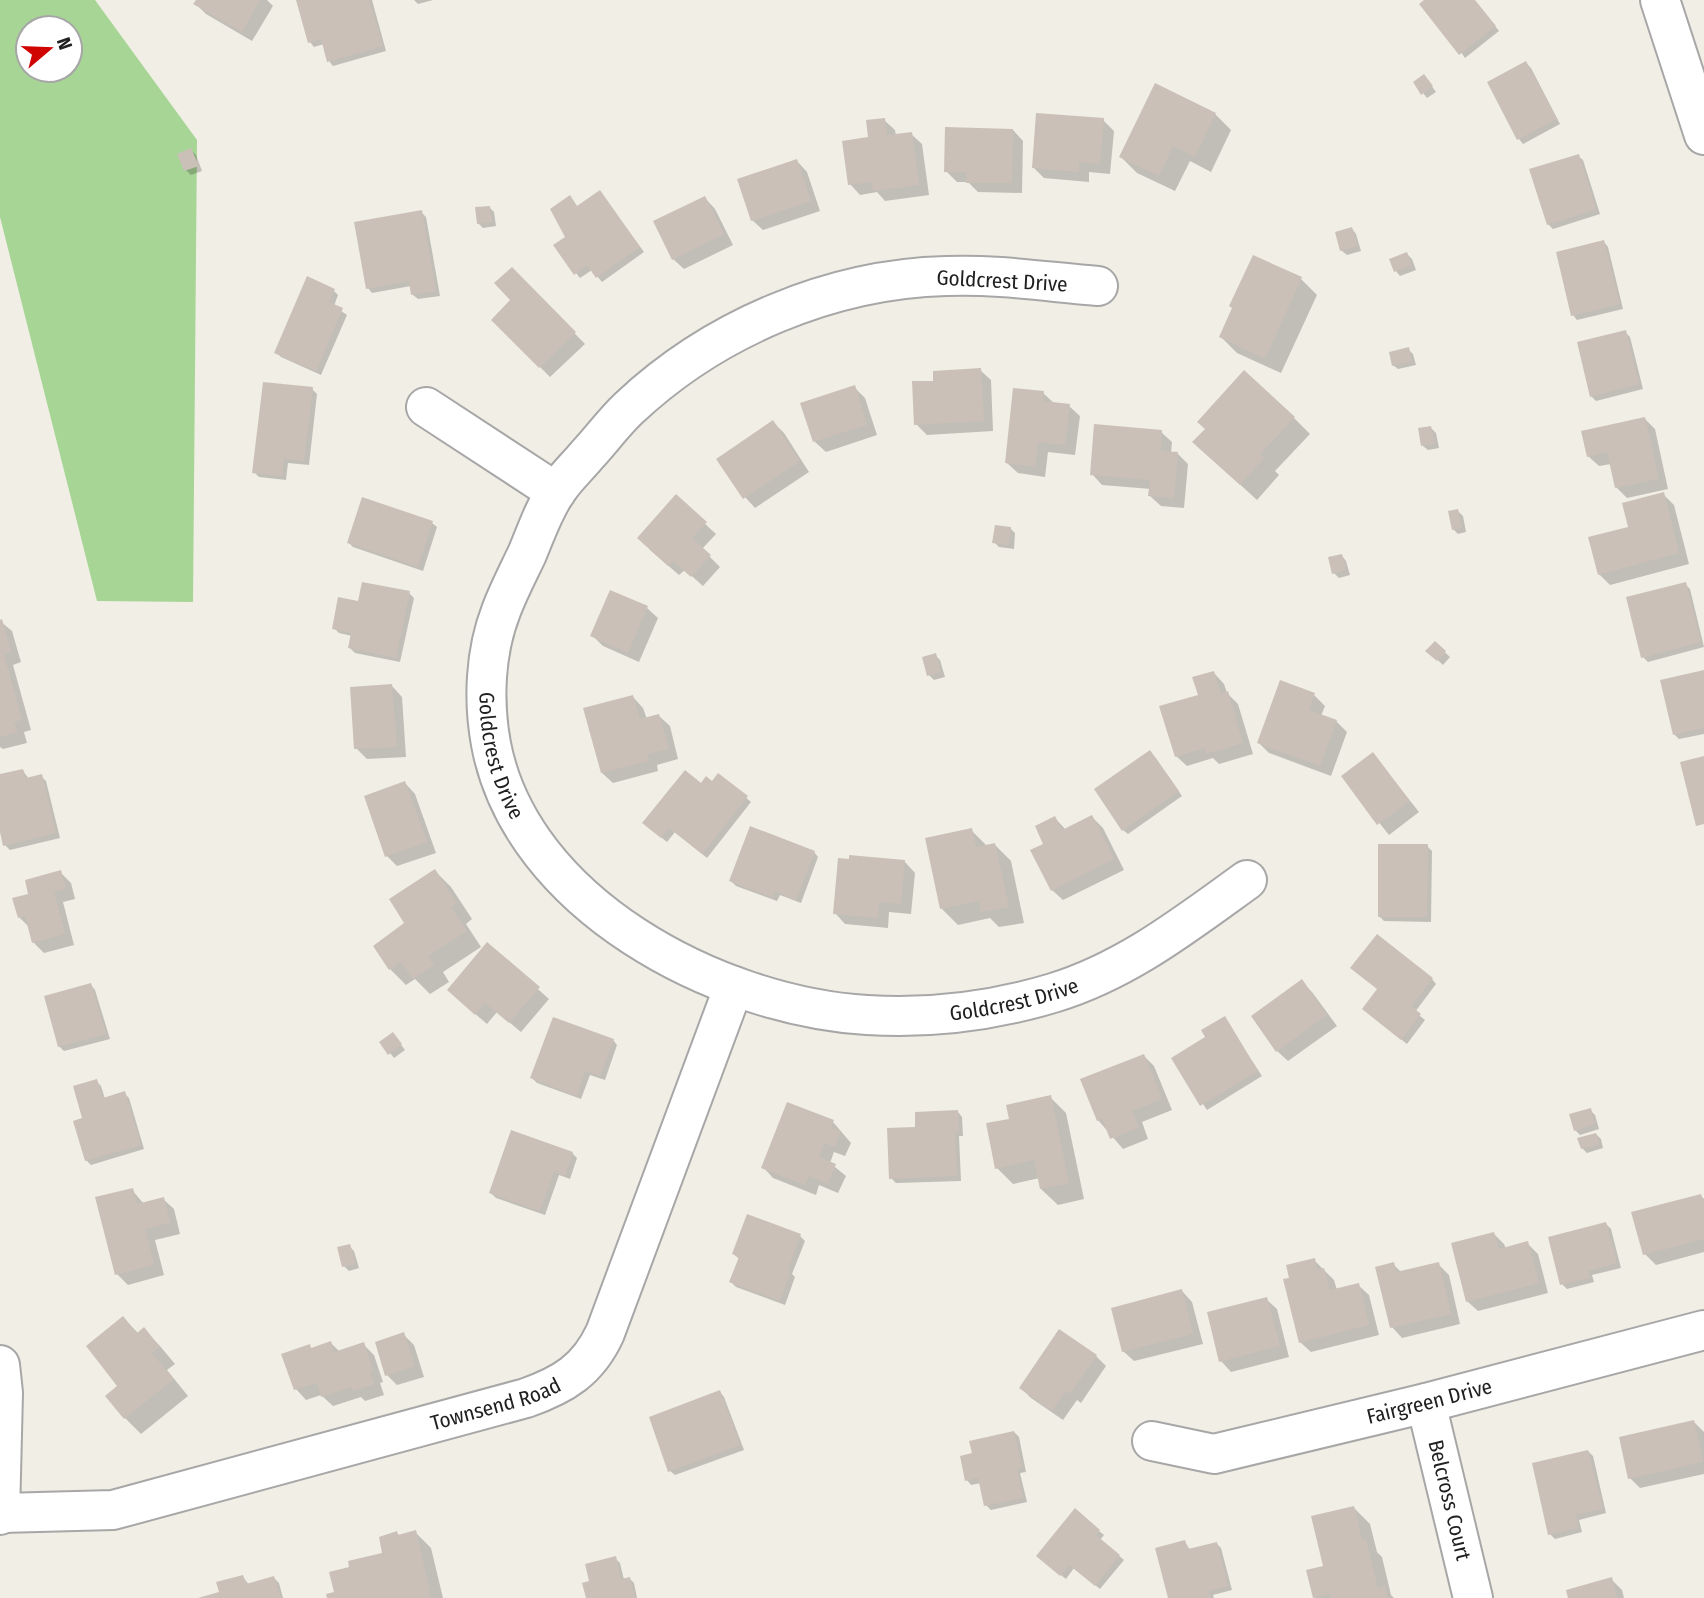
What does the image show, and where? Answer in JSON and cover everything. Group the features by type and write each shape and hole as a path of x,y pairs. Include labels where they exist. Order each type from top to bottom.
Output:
{"street":[{"path":"1660,0 1704,135"},
{"name":"Goldcrest Drive","path":"1098,286 990,276 943,276 881,283 819,297 736,331 673,371 627,410 555,492 499,613 489,655 486,700 491,745 504,788 524,829 551,865 581,895 623,928 681,963 734,986 806,1007 864,1015 924,1016 984,1010 1056,992 1111,970 1163,940 1247,880"},
{"path":"426,407 555,492"},
{"name":"Townsend Road","path":"1,1514 113,1510 526,1398 553,1389 577,1373 596,1352 605,1333 734,986"},
{"name":"Fairgreen Drive","path":"1152,1441 1214,1454 1704,1330"},
{"path":"0,1365 3,1393 1,1514"},
{"name":"Belcross Court","path":"1426,1402 1473,1598"}],"green space":[{"path":"0,0 95,0 197,140 193,602 97,601 0,217"}],"building":[{"path":"196,0 260,0 242,32 193,4"},
{"path":"296,0 369,0 383,46 327,62 321,39 308,43"},
{"path":"1424,0 1475,0 1496,26 1459,55 1419,4"},
{"path":"1526,61 1557,119 1517,140 1487,82"},
{"path":"1424,74 1433,86 1421,95 1413,82"},
{"path":"1155,83 1216,113 1195,157 1173,146 1159,176 1119,157"},
{"path":"1036,113 1104,118 1100,164 1079,162 1079,172 1032,168"},
{"path":"885,118 887,135 912,132 919,185 873,191 872,182 848,185 842,141 868,137 866,120"},
{"path":"945,127 1013,129 1012,183 966,183 966,172 944,172"},
{"path":"191,148 199,166 184,171 177,154"},
{"path":"1579,154 1596,209 1547,225 1529,169"},
{"path":"797,159 811,201 751,221 737,179"},
{"path":"600,190 640,247 596,278 587,265 574,275 553,245 565,237 550,209 570,195 577,206"},
{"path":"705,196 724,234 672,260 653,221"},
{"path":"490,206 492,222 477,224 475,207"},
{"path":"422,210 436,291 411,295 409,281 366,289 354,222"},
{"path":"1352,227 1358,246 1340,251 1335,232"},
{"path":"1604,240 1620,304 1571,316 1556,252"},
{"path":"1407,252 1412,265 1394,272 1389,259"},
{"path":"1253,255 1302,277 1265,359 1219,337 1232,308 1229,306"},
{"path":"512,267 576,332 539,368 491,320 510,300 494,283"},
{"path":"307,276 335,289 329,302 343,308 316,371 274,353"},
{"path":"1626,330 1639,384 1590,397 1577,342"},
{"path":"1409,347 1412,361 1392,366 1389,352"},
{"path":"981,368 984,421 914,425 912,381 933,381 933,371"},
{"path":"1244,370 1295,417 1260,454 1264,458 1240,485 1192,442 1205,429 1197,422"},
{"path":"263,382 313,387 304,461 284,459 282,476 252,473"},
{"path":"855,385 867,425 813,442 800,403"},
{"path":"1013,388 1044,391 1043,401 1070,404 1065,445 1038,442 1035,467 1005,463"},
{"path":"1645,417 1659,479 1615,488 1607,452 1587,457 1581,431"},
{"path":"773,420 800,461 743,499 716,459"},
{"path":"1094,424 1162,430 1161,451 1178,452 1174,498 1148,496 1150,480 1090,475"},
{"path":"1431,426 1435,444 1421,446 1418,428"},
{"path":"1664,492 1679,553 1598,575 1588,537 1628,527 1622,503"},
{"path":"676,494 707,522 692,538 711,555 691,577 673,561 668,566 637,538"},
{"path":"362,497 433,521 418,567 347,543"},
{"path":"1458,509 1462,528 1452,530 1448,511"},
{"path":"995,525 1011,527 1009,545 992,543"},
{"path":"1342,554 1346,570 1332,574 1328,557"},
{"path":"362,582 410,591 396,658 348,648 351,633 332,629 338,597 358,601"},
{"path":"1686,582 1701,642 1641,658 1626,597"},
{"path":"610,590 648,606 628,653 590,636"},
{"path":"2,619 11,652 4,654 22,720 14,722 18,732 0,737 0,620"},
{"path":"1435,641 1446,651 1437,661 1425,651"},
{"path":"936,653 941,672 927,676 922,657"},
{"path":"1704,670 1704,728 1673,735 1660,680"},
{"path":"1214,671 1221,694 1228,691 1243,743 1206,754 1205,748 1175,757 1159,706 1198,695 1192,677"},
{"path":"1280,680 1315,693 1309,710 1337,720 1320,766 1257,743"},
{"path":"392,684 397,747 354,749 350,687"},
{"path":"633,695 640,719 659,714 669,749 647,754 649,761 601,773 583,708"},
{"path":"1150,750 1179,791 1122,831 1094,789"},
{"path":"1373,752 1410,801 1377,825 1341,776"},
{"path":"1704,756 1704,824 1696,826 1680,762"},
{"path":"23,769 26,778 42,774 56,833 3,846 0,832 0,774"},
{"path":"685,770 701,783 706,776 712,781 718,773 748,796 702,854 669,828 661,838 642,823"},
{"path":"405,781 427,842 385,857 364,796"},
{"path":"1092,815 1114,859 1051,891 1030,850 1043,844 1035,826 1055,816 1062,830"},
{"path":"750,826 815,851 796,900 775,891 773,898 729,881"},
{"path":"972,828 976,847 995,843 1009,907 981,912 979,901 940,909 925,838"},
{"path":"1378,844 1428,844 1427,917 1378,917"},
{"path":"849,855 905,860 901,904 879,902 878,918 833,914 838,858 849,859"},
{"path":"435,869 457,903 451,907 467,931 428,956 434,965 413,979 401,962 389,970 373,946 404,923 389,899"},
{"path":"61,870 66,889 54,892 65,934 32,943 25,916 18,918 12,898 28,894 25,880"},
{"path":"1377,934 1433,978 1411,1006 1421,1014 1401,1040 1362,1009 1377,989 1350,968"},
{"path":"487,942 540,987 509,1023 485,1003 475,1015 447,990"},
{"path":"1302,979 1327,1015 1276,1052 1251,1016"},
{"path":"91,983 106,1034 58,1047 44,996"},
{"path":"1225,1016 1258,1071 1200,1106 1171,1058 1205,1037 1201,1030"},
{"path":"553,1017 614,1039 600,1076 585,1071 577,1096 530,1078"},
{"path":"393,1032 402,1044 388,1055 379,1042"},
{"path":"1144,1054 1162,1099 1132,1111 1139,1128 1110,1139 1102,1119 1097,1121 1080,1079"},
{"path":"97,1079 103,1098 125,1091 141,1145 85,1161 73,1121 82,1118 73,1086"},
{"path":"1051,1095 1069,1183 1040,1189 1034,1160 995,1169 986,1123 1009,1119 1006,1105"},
{"path":"787,1102 834,1120 831,1127 841,1131 835,1147 824,1143 819,1157 836,1164 828,1184 809,1176 805,1185 761,1168"},
{"path":"1591,1108 1595,1124 1574,1131 1569,1114"},
{"path":"958,1110 959,1132 955,1132 957,1176 889,1179 887,1128 915,1127 915,1112"},
{"path":"511,1130 573,1152 565,1176 554,1172 540,1211 489,1193"},
{"path":"1596,1133 1600,1144 1581,1149 1577,1138"},
{"path":"133,1188 137,1204 164,1197 170,1223 145,1229 154,1265 115,1275 95,1197"},
{"path":"1701,1194 1704,1204 1704,1239 1643,1255 1631,1212"},
{"path":"747,1214 801,1234 780,1301 729,1282 739,1257 732,1254"},
{"path":"1606,1222 1617,1263 1588,1271 1590,1278 1560,1285 1548,1237"},
{"path":"1494,1232 1499,1249 1528,1241 1539,1283 1466,1302 1451,1243"},
{"path":"350,1244 356,1264 342,1267 337,1247"},
{"path":"1315,1258 1317,1270 1324,1268 1330,1290 1359,1283 1369,1325 1299,1343 1283,1279 1289,1278 1286,1265"},
{"path":"1394,1262 1396,1272 1439,1262 1451,1314 1390,1328 1375,1267"},
{"path":"1182,1289 1193,1334 1122,1352 1111,1308"},
{"path":"1267,1297 1280,1346 1219,1362 1207,1312"},
{"path":"123,1316 137,1333 144,1327 160,1347 152,1353 174,1379 124,1419 105,1396 117,1386 86,1346"},
{"path":"1059,1329 1097,1355 1070,1394 1065,1391 1052,1411 1019,1388"},
{"path":"404,1332 415,1366 385,1376 375,1342"},
{"path":"331,1341 334,1352 364,1342 374,1384 353,1391 351,1387 321,1397 317,1383 294,1390 281,1354 310,1344 311,1348"},
{"path":"720,1390 740,1445 668,1472 649,1417"},
{"path":"1694,1420 1703,1462 1628,1479 1619,1437"},
{"path":"1014,1431 1022,1467 1017,1469 1023,1498 984,1506 978,1478 965,1481 960,1456 972,1453 969,1441"},
{"path":"1588,1450 1603,1509 1576,1515 1578,1528 1548,1535 1532,1463"},
{"path":"1354,1506 1362,1540 1366,1539 1378,1588 1385,1586 1388,1598 1331,1598 1330,1594 1313,1598 1306,1570 1323,1566 1311,1516"},
{"path":"1075,1508 1100,1530 1096,1535 1120,1555 1095,1586 1069,1565 1060,1576 1036,1556"},
{"path":"416,1530 431,1598 327,1598 326,1594 334,1592 329,1572 349,1567 348,1561 382,1553 379,1537 397,1531 398,1535"},
{"path":"1185,1540 1188,1549 1217,1542 1228,1586 1209,1591 1211,1598 1168,1598 1155,1548"},
{"path":"616,1556 621,1579 630,1577 635,1598 586,1598 582,1583 589,1581 585,1564"},
{"path":"243,1575 246,1584 274,1576 281,1598 198,1598 219,1592 216,1582"},
{"path":"1612,1577 1617,1598 1568,1598 1566,1590"}]}
